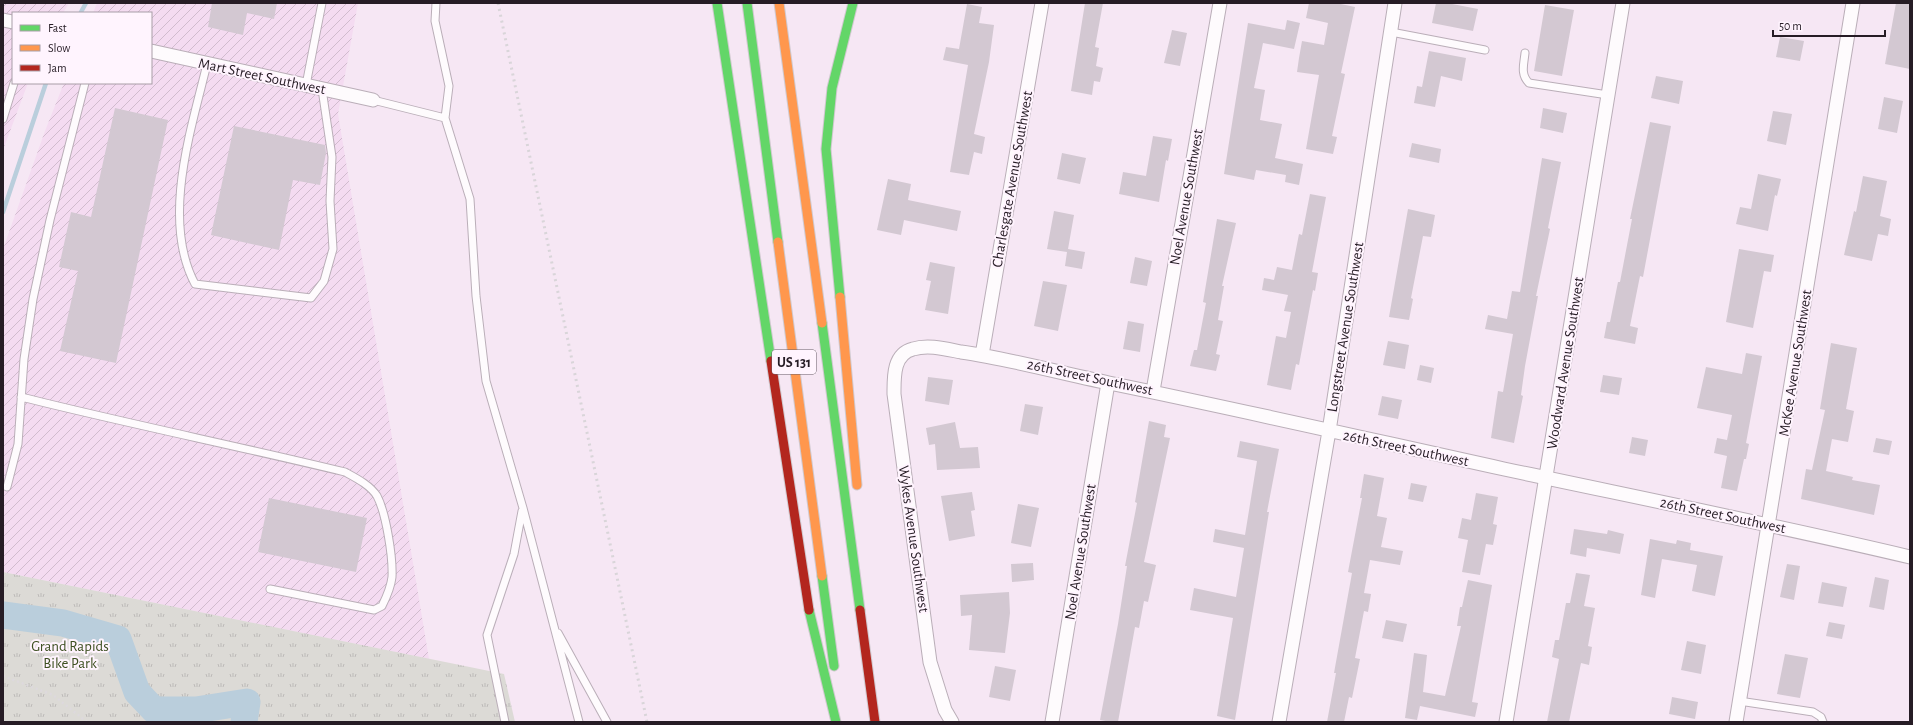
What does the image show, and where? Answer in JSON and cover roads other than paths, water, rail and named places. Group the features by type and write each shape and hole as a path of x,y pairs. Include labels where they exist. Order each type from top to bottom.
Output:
{"highway":[{"path":"716,3 808,607 836,722"},
{"name":"US 131","path":"746,3 842,722"},
{"name":"US 131","path":"779,3 875,722"},
{"path":"853,3 832,88 826,148 830,204 852,419 858,498"},
{"path":"861,546 874,712"}],"street":[{"name":"Charlesgate Avenue Southwest","path":"982,355 1042,3"},
{"name":"Noel Avenue Southwest","path":"1153,391 1220,3"},
{"name":"Longstreet Avenue Southwest","path":"1279,722 1329,431 1395,3"},
{"name":"Woodward Avenue Southwest","path":"1506,722 1623,3"},
{"name":"McKee Avenue Southwest","path":"1736,722 1853,3"},
{"name":"Mart Street Southwest","path":"152,52 373,100"},
{"name":"26th Street Southwest","path":"903,354 910,349 934,347 1043,367 1108,383 1153,391 1546,478 1769,524 1910,557"},
{"name":"Wykes Avenue Southwest","path":"903,354 896,363 894,394 930,662 945,710 952,722"},
{"name":"Noel Avenue Southwest","path":"1052,722 1108,383"}],"lane":[{"path":"306,85 322,3"},
{"path":"436,3 435,21 449,86 445,118 470,199 476,296 486,381 523,508 579,722"},
{"path":"1391,32 1485,50"},
{"path":"1525,53 1523,72 1525,79 1529,83 1608,95"},
{"path":"208,64 187,151 179,204 187,269 195,284 311,298 324,281 332,249 330,201 332,157 322,89"},
{"path":"3,119 14,84"},
{"path":"7,487 18,444 24,360 33,300 50,220 85,84"},
{"path":"373,100 445,118"},
{"path":"21,397 148,428 232,445 345,472 362,481 377,495 387,529 391,556 392,579 382,606 374,610 270,589"},
{"path":"505,722 487,635 514,554 523,508"},
{"path":"553,624 608,722"},
{"path":"1739,701 1813,712 1821,717 1823,722"}],"waterway":[{"path":"81,12 86,3"},
{"path":"3,212 46,84"},
{"path":"3,615 63,623 118,639 137,692 154,710 196,710 247,702 244,722"}],"railway":[{"path":"498,3 647,722"}],"park label":[{"name":"Grand Rapids Bike Park","path":"70,654"}]}
